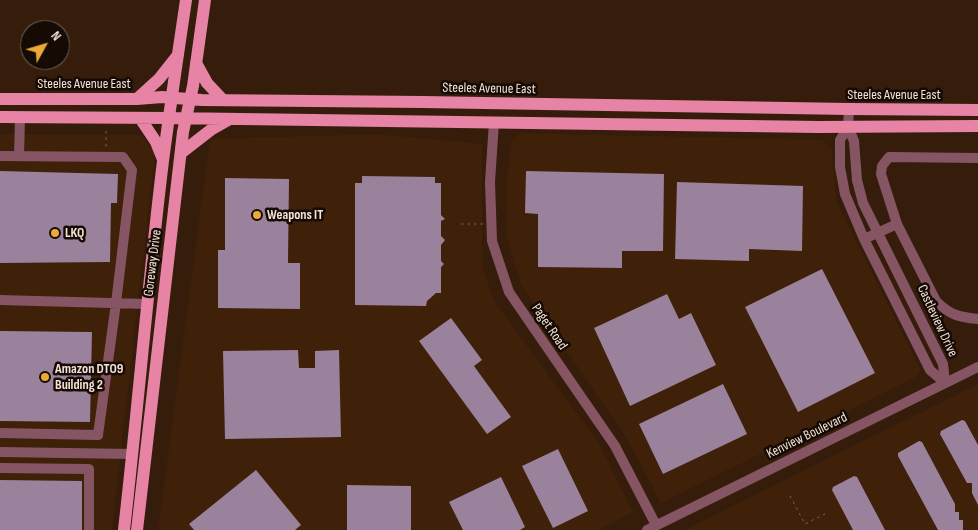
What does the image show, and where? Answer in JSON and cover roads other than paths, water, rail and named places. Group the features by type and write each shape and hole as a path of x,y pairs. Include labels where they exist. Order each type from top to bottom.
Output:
{"main road":[{"name":"Goreway Drive","path":"124,530 163,160 186,0"},
{"name":"Goreway Drive","path":"137,530 181,153 205,0"},
{"path":"137,99 159,80 178,55"},
{"path":"196,63 208,83 223,100"},
{"name":"Steeles Avenue East","path":"0,99 172,98 848,110 978,110"},
{"path":"0,117 848,127 978,126"},
{"path":"140,118 156,142 163,160"},
{"path":"181,153 212,129 230,119"}],"street":[{"name":"Castleview Drive","path":"848,110 848,127 854,141 857,180 862,203 943,364 945,382"},
{"path":"19,156 20,117"},
{"name":"Paget Road","path":"494,122 490,182 492,241 509,292 615,446 652,528"},
{"name":"Castleview Drive","path":"848,127 840,140 840,167 844,194 864,239 930,370 945,382"},
{"path":"0,156 123,157 132,170 98,435 0,433"},
{"path":"978,158 889,157 882,166 881,174 897,224 936,300 946,311 960,318 978,319"},
{"path":"864,239 897,224"},
{"path":"0,300 147,304"},
{"name":"Kenview Boulevard","path":"652,528 978,367"},
{"path":"0,452 133,454"},
{"path":"0,468 89,469 89,530"}],"place":[{"name":"Weapons IT","path":"257,215"},
{"name":"LKQ","path":"55,233"},
{"name":"Amazon DTO9 Building 2","path":"45,377"}]}
